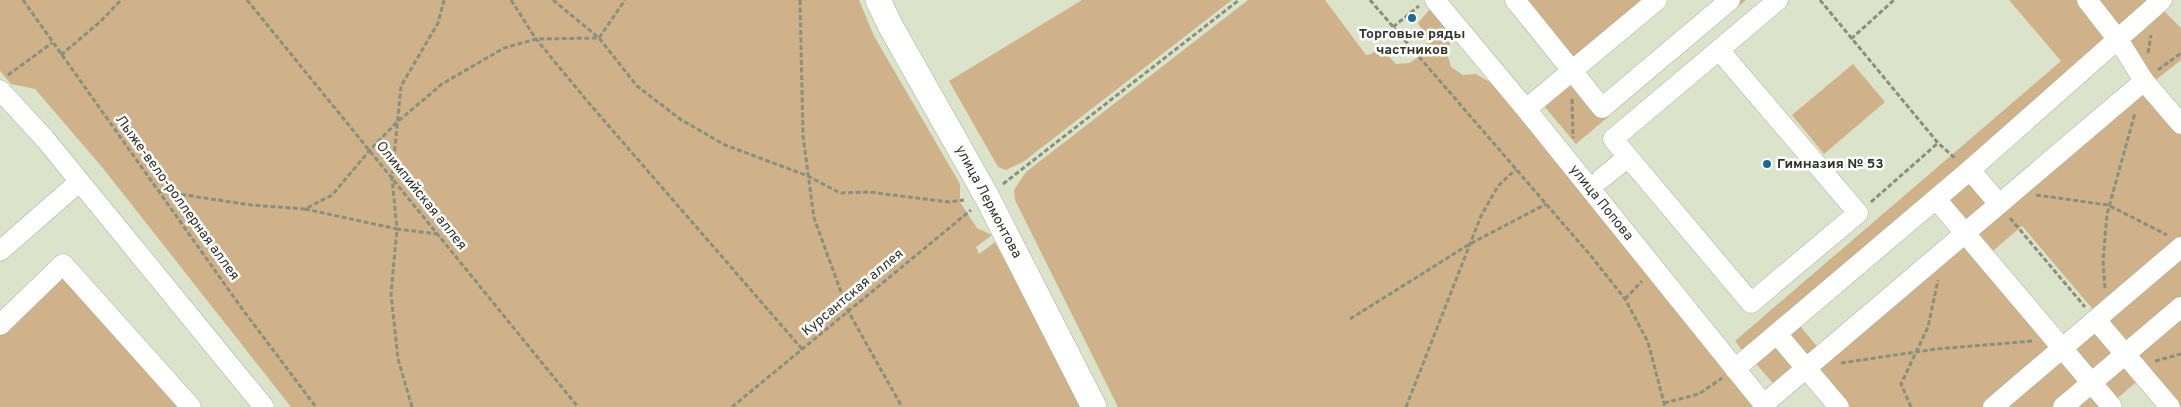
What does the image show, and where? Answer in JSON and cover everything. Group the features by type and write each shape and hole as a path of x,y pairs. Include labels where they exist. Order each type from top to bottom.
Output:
{"main road":[{"name":"улица Лермонтова","path":"878,0 891,27 987,197 1094,407"}],"street":[{"path":"1515,0 1602,108 1730,0"},
{"path":"1526,109 1657,0"},
{"path":"1719,50 1858,213 1751,303 1613,139 1778,0"},
{"path":"2087,0 2119,40 2144,80 2181,124"},
{"name":"улица Попова","path":"1428,2 1526,109 1765,405"},
{"path":"1735,369 1970,170 2119,40 2155,2"},
{"path":"1765,405 2144,80"},
{"path":"3,83 79,182 264,407"},
{"path":"1601,179 1628,156"},
{"path":"1970,170 1998,204"},
{"path":"0,251 79,182"},
{"path":"1936,199 2112,407"},
{"path":"1994,407 2058,344 2101,315 2177,243"},
{"path":"0,325 63,264 192,407"},
{"path":"2064,407 2181,307"},
{"path":"2101,315 2126,354 2170,407"},
{"path":"1777,334 1839,407"}],"path":[{"name":"Лыже-вело-роллерная аллея","path":"23,0 52,43 316,407"},
{"path":"61,55 101,21 121,0"},
{"name":"Олимпийская аллея","path":"247,0 578,407"},
{"path":"412,407 398,359 391,294 397,229 392,178 396,123 401,86 438,23 444,0"},
{"path":"511,0 536,39 802,349"},
{"path":"553,0 599,38 637,86 680,119 725,145 808,176 840,193 869,192 949,202 987,197"},
{"path":"599,38 625,0"},
{"path":"800,0 802,136 814,218 848,312 902,407"},
{"name":"Курсантская аллея","path":"732,407 987,197 1239,0"},
{"path":"1370,0 1546,204 1625,299 1648,342 1664,405 1699,394 1735,369"},
{"path":"1820,0 1938,143 1970,170"},
{"path":"1851,39 1894,0"},
{"path":"1393,27 1428,2"},
{"path":"2101,315 2108,205 2144,80 2155,2"},
{"path":"305,209 332,195 396,123 442,84 504,48 536,39 599,38"},
{"path":"3,83 52,43"},
{"path":"2144,80 2181,54"},
{"path":"1572,71 1573,144"},
{"path":"1858,213 1938,143"},
{"path":"1406,407 1468,245 1488,202 1498,186 1516,169"},
{"path":"159,191 251,205 305,209 397,229 438,234"},
{"path":"2032,194 2108,205 2177,243"},
{"path":"1350,319 1468,245 1546,204"},
{"path":"1998,204 2101,315"},
{"path":"1911,407 1901,384 1928,327 1945,250"},
{"path":"1625,299 1656,271"},
{"path":"1806,368 1916,352 2058,344"},
{"path":"2139,370 2155,362 2181,354"}],"shaded area":[{"path":"0,0 859,0 874,36 960,184 960,202 977,228 992,235 976,247 979,254 995,242 1081,407 291,407 102,167 35,89 11,84 0,71"},
{"path":"1082,0 1232,0 1023,162 1006,170 998,167 949,81"},
{"path":"1248,0 1325,0 1366,55 1371,54 1377,49 1384,51 1396,64 1409,63 1424,54 1428,41 1418,23 1429,10 1436,9 1454,38 1446,50 1451,67 1463,75 1476,74 1493,84 1756,407 1118,407 1015,200 1014,190 1026,172"},
{"path":"1519,0 1649,0 1572,65"},
{"path":"1733,0 1746,0 1576,144 1539,100 1570,75 1600,111"},
{"path":"2009,0 2082,0 2114,39 1746,355 1735,341 2061,61"},
{"path":"2091,0 2146,0 2152,7 2119,35"},
{"path":"2161,8 2181,28 2181,60 2152,83 2124,41"},
{"path":"1853,64 1885,102 1824,154 1792,115"},
{"path":"2146,90 2181,131 2181,407 2176,407 2022,226 1988,255 1942,200 1978,168 2012,201"},
{"path":"1961,233 2107,407 1841,407 1805,365 1778,389 1751,358 1796,321 1820,350"},
{"path":"68,266 186,407 0,407 0,330"},
{"path":"2095,325 2141,378 2113,402 2068,349"}],"place":[{"name":"Торговые ряды частников","path":"1412,18"},
{"name":"Гимназия № 53","path":"1767,164"}]}
